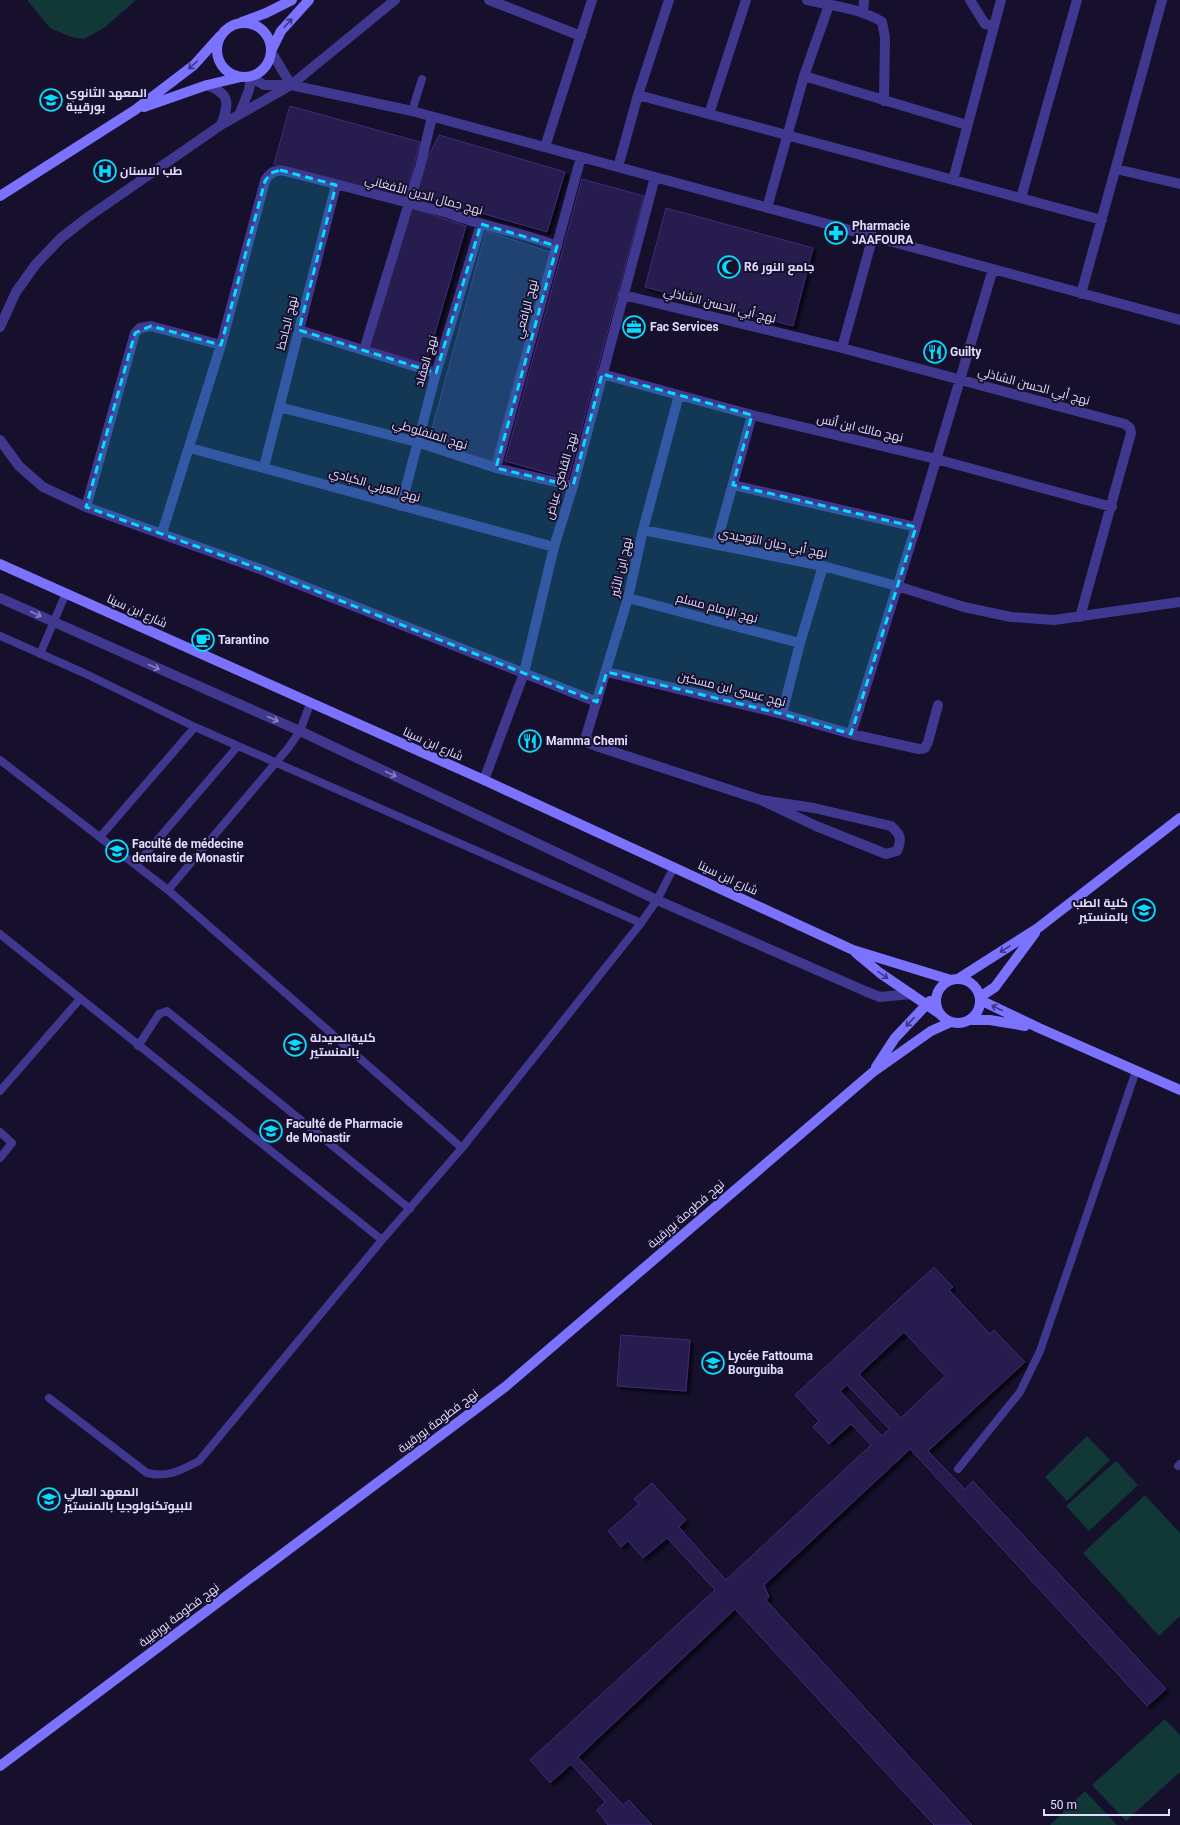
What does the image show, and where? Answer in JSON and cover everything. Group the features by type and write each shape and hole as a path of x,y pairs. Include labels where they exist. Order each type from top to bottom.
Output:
{"main road":[{"path":"0,196 134,110 194,65 229,27 266,13 292,0"},
{"path":"134,110 207,85 246,77 265,68 281,30 309,0"},
{"path":"241,22 259,26 270,40 272,51"},
{"path":"220,36 217,54 220,62 229,72 246,77"},
{"name":"شارع ابن سينا","path":"0,564 310,704 484,780 853,950"},
{"path":"940,1014 937,1008 936,994 945,983 1038,928 1180,818"},
{"path":"980,999 995,987 1038,928"},
{"path":"853,950 954,979 970,982 974,986 980,999 979,1008 970,1020"},
{"path":"853,950 880,973 951,1022 958,1023 970,1020 990,1020 1039,1028"},
{"name":"نهج فطومة بورقيبة","path":"873,1072 895,1038 936,994"},
{"path":"980,999 1039,1028 1180,1090"},
{"name":"نهج فطومة بورقيبة","path":"0,1766 505,1387 873,1072 931,1031 951,1022"}],"street":[{"path":"0,327 16,292 36,264 61,238 88,216 221,125 291,85 395,0"},
{"path":"489,0 581,36"},
{"path":"545,147 592,0"},
{"path":"618,167 638,95 669,0"},
{"path":"709,114 746,0"},
{"path":"807,0 863,13 879,19 882,22 884,28 884,101"},
{"path":"863,13 864,0"},
{"path":"970,0 985,24 994,26"},
{"path":"953,180 1001,0"},
{"path":"1022,198 1077,0"},
{"path":"1081,294 1162,0"},
{"path":"767,208 804,76 829,5"},
{"path":"272,51 291,85"},
{"path":"804,76 967,125"},
{"path":"246,77 264,85 291,85 432,116 1180,320"},
{"path":"240,113 249,90 246,77"},
{"path":"207,85 219,89 226,98 227,109 221,125"},
{"path":"638,95 1102,220"},
{"path":"364,350 408,204 432,116"},
{"name":"نهج الرافعي","path":"496,468 581,157"},
{"path":"1116,169 1180,184"},
{"name":"نهج جمال الدين الأفغاني","path":"221,345 265,181 271,173 275,171 284,171 408,204 448,213 481,224 542,240 557,246"},
{"name":"نهج القاضي عياض","path":"484,780 524,673 554,546 573,486 655,177"},
{"name":"نهج الجاحظ","path":"264,467 336,185"},
{"name":"نهج العقاد","path":"401,506 436,373 481,224"},
{"path":"842,348 874,236"},
{"path":"850,734 916,528 993,269"},
{"name":"نهج أبي الحسن الشاذلي","path":"623,295 842,348 1126,424 1130,428 1131,433 1112,507 1080,617"},
{"path":"86,507 135,333 140,328 151,326 221,345 190,448 162,533"},
{"path":"299,330 436,373"},
{"name":"نهج مالك ابن أنس","path":"602,374 752,415 936,460 1112,507"},
{"name":"نهج ابن الأثير","path":"679,395 643,530 628,598 607,672 586,736 589,743 761,800"},
{"name":"نهج المنفلوطي","path":"279,407 417,442 496,468 573,486"},
{"path":"716,545 752,415"},
{"path":"0,440 19,466 43,487 86,507 162,533 267,572 597,702"},
{"name":"نهج العربي الكبادي","path":"190,448 554,546"},
{"path":"733,485 916,528"},
{"name":"نهج أبي حيان التوحيدي","path":"643,530 823,566 897,586 964,607 1003,616 1054,620 1180,602"},
{"path":"782,714 800,644 823,566"},
{"path":"0,598 300,731 657,900 880,997 911,994"},
{"name":"نهج الإمام مسلم","path":"628,598 800,644"},
{"name":"نهج عيسى ابن مسكين","path":"607,672 782,714 850,734 919,749 924,748 928,742 938,705"},
{"path":"761,800 814,808 891,826 900,834 901,841 897,851 886,854 816,826 761,800"}],"lane":[{"path":"412,111 422,79"},
{"path":"40,654 66,593"},
{"path":"0,636 275,763 641,924"},
{"path":"168,890 275,763 300,731 310,704"},
{"path":"100,837 195,727"},
{"path":"136,865 238,746"},
{"path":"0,760 168,890 462,1148"},
{"path":"49,1398 147,1473 160,1476 184,1469 199,1461 382,1240 462,1148 641,924 657,900 674,867"},
{"path":"0,934 382,1240"},
{"path":"0,1092 80,999"},
{"path":"138,1046 159,1014 167,1011 410,1209"},
{"path":"958,1469 1020,1392 1040,1351 1049,1330 1136,1071"},
{"path":"0,1132 12,1142 0,1158"}],"highlighted area":[{"path":"280,170 336,185 299,330 436,373 481,224 557,246 496,468 573,486 602,374 752,415 733,485 916,527 851,734 782,714 607,672 597,702 260,569 86,507 135,333 151,326 221,345 265,181 271,173"}],"green space":[{"path":"27,0 136,0 104,28 84,39 71,37 50,28"},
{"path":"1087,1436 1110,1460 1067,1501 1045,1477"},
{"path":"1116,1461 1138,1485 1089,1531 1066,1506"},
{"path":"1145,1495 1180,1533 1180,1616 1159,1636 1083,1553"},
{"path":"1165,1719 1180,1735 1180,1772 1126,1821 1092,1785"},
{"path":"1085,1791 1117,1825 1050,1825"}],"building":[{"path":"290,106 420,142 405,200 274,164"},
{"path":"439,135 565,172 547,232 414,194 424,165"},
{"path":"582,179 644,196 568,479 505,461"},
{"path":"409,207 466,226 426,364 369,347"},
{"name":"R6 جامع النور","path":"666,208 813,248 793,326 645,287"},
{"path":"486,231 550,252 492,461 428,443"},
{"path":"934,1267 953,1287 949,1290 990,1334 994,1330 1025,1362 928,1451 965,1489 973,1481 1166,1689 1147,1706 910,1449 764,1585 769,1597 766,1600 972,1825 934,1825 735,1609 578,1757 623,1805 629,1800 652,1825 608,1825 597,1810 605,1802 571,1764 550,1783 530,1760 715,1590 667,1538 643,1558 628,1541 621,1547 608,1531 639,1504 634,1499 652,1483 686,1520 679,1527 726,1580 871,1445 851,1424 829,1444 813,1427 819,1421 795,1395","holes":["904,1332 945,1376 901,1418 859,1374","847,1385 889,1429 882,1436 840,1391"]},
{"path":"621,1335 690,1340 686,1391 617,1386"}],"place":[{"name":"المعهد الثانوي بورقيبة","path":"51,100"},
{"name":"طب الاسنان","path":"105,171"},
{"name":"Pharmacie JAAFOURA","path":"836,233"},
{"name":"R6 جامع النور","path":"729,267"},
{"name":"Fac Services","path":"634,327"},
{"name":"Guilty","path":"935,352"},
{"name":"Tarantino","path":"203,640"},
{"name":"Mamma Chemi","path":"530,741"},
{"name":"Faculté de médecine dentaire de Monastir","path":"117,851"},
{"name":"كلية الطب بالمنستير","path":"1144,910"},
{"name":"كليةالصيدلة بالمنستير","path":"295,1045"},
{"name":"Faculté de Pharmacie de Monastir","path":"271,1131"},
{"name":"Lycée Fattouma Bourguiba","path":"713,1363"},
{"name":"المعهد العالي للبيوتكنولوجيا بالمنستير","path":"49,1499"}]}
